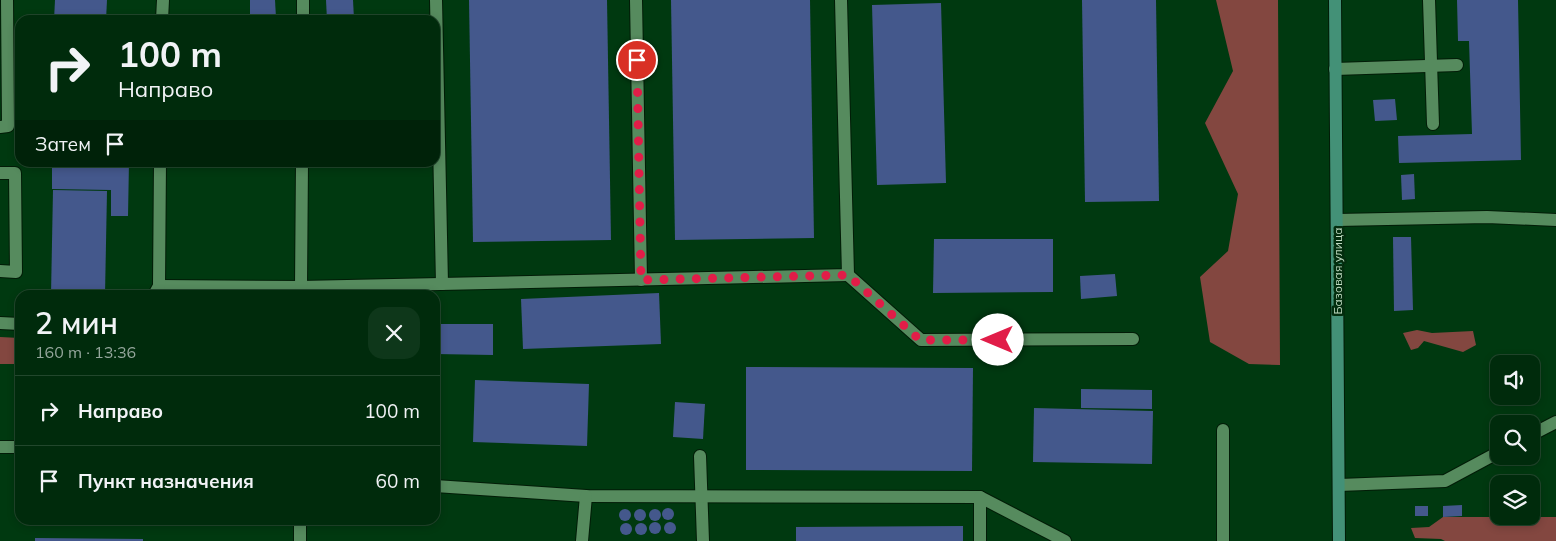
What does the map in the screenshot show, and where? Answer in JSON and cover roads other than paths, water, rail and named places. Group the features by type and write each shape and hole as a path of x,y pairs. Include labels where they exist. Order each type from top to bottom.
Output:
{"street":[{"name":"Базовая улица","path":"1335,0 1339,541"}],"lane":[{"path":"0,127 8,126 7,0"},
{"path":"162,15 163,0"},
{"path":"303,0 303,15"},
{"path":"436,0 436,15"},
{"path":"636,0 641,280"},
{"path":"841,0 848,275"},
{"path":"1429,0 1433,124"},
{"path":"1335,69 1457,65"},
{"path":"156,290 160,167"},
{"path":"301,287 302,167"},
{"path":"440,167 442,284"},
{"path":"0,173 15,174 16,272 0,271"},
{"path":"1336,220 1487,217 1556,220"},
{"path":"192,290 848,275 920,340 1133,339"},
{"path":"0,322 15,324"},
{"path":"1540,430 1556,422"},
{"path":"1223,430 1223,541"},
{"path":"0,447 15,447"},
{"path":"700,456 703,496 703,541"},
{"path":"1339,485 1445,481 1490,457"},
{"path":"440,486 586,496 980,497 1065,541"},
{"path":"582,541 586,496"},
{"path":"980,497 980,541"},
{"path":"300,525 300,541"}]}
